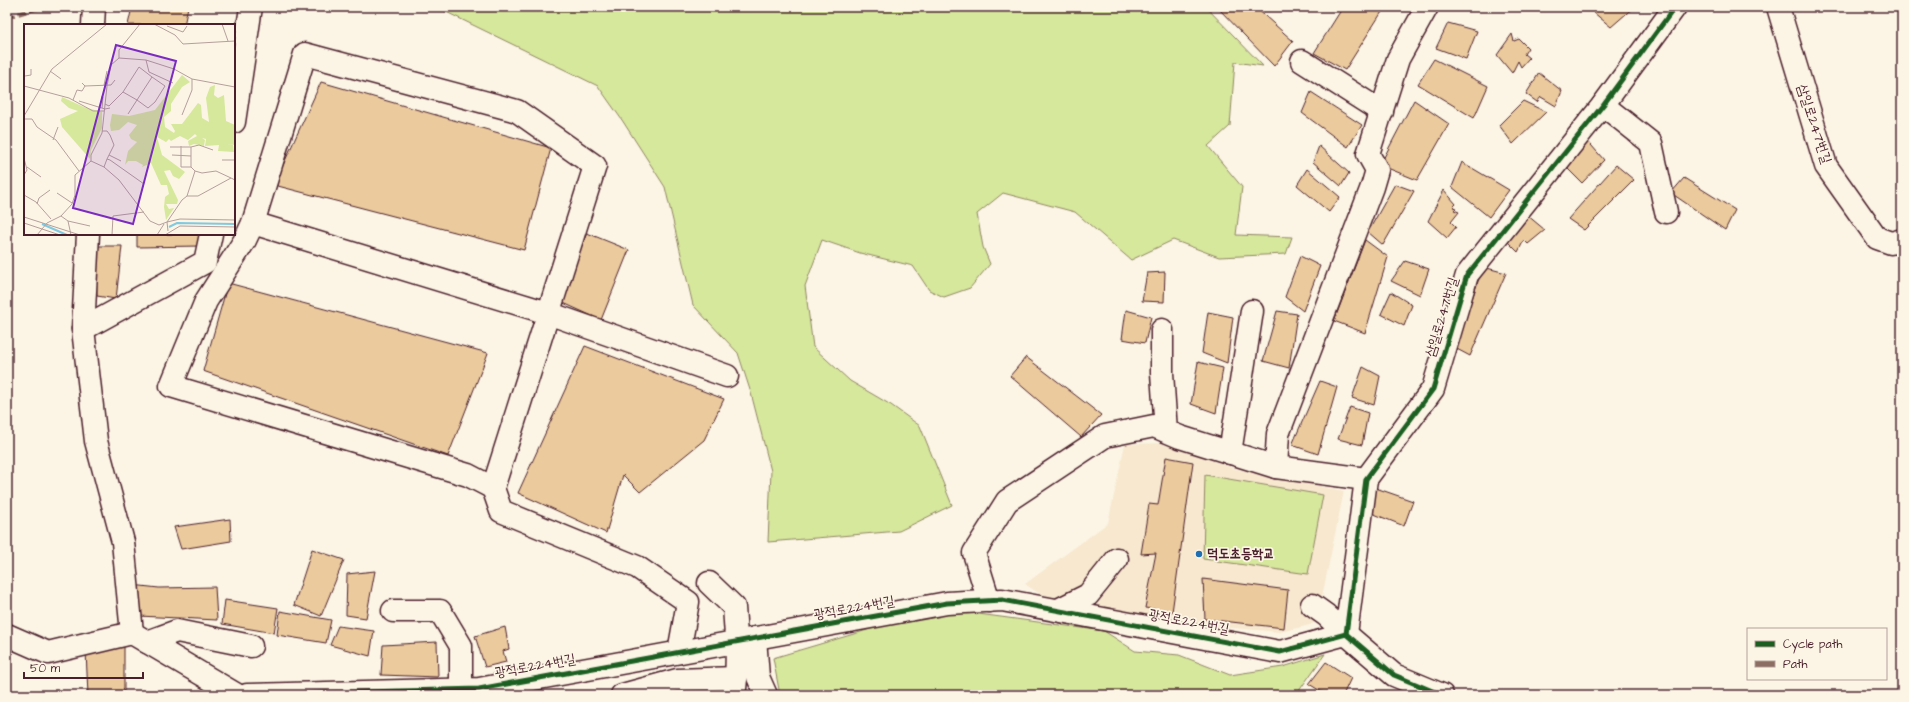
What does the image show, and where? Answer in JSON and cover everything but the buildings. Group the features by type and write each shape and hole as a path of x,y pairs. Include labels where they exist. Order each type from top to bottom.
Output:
{"street":[{"path":"93,24 94,7"},
{"path":"235,115 251,7"},
{"path":"1276,467 1278,434 1372,187 1377,170 1368,154 1398,59 1427,7"},
{"name":"삼일로247번길","path":"1346,634 1366,479 1433,389 1468,275 1603,105 1675,7"},
{"name":"삼일로247번길","path":"1778,7 1826,166 1877,238 1896,242"},
{"path":"493,488 468,474 172,386 206,301 245,240 253,223 305,54 517,111 595,166 493,488 501,511 637,567 688,602 679,652"},
{"path":"1302,61 1382,112"},
{"path":"1603,105 1651,143 1666,212"},
{"path":"253,223 548,313 727,376"},
{"path":"88,235 83,329 96,441 123,542 140,637 236,695"},
{"path":"83,329 205,262 211,235"},
{"path":"1230,453 1252,311"},
{"path":"1162,330 1162,373 1166,431"},
{"path":"989,600 974,553 1007,501 1105,436 1154,426 1230,453 1276,467 1366,479"},
{"path":"1058,610 1088,594 1117,560"},
{"path":"709,583 734,607 758,677 766,695"},
{"name":"광적로224번길","path":"247,695 462,692 947,603 989,600 1002,600 1058,610 1280,652 1346,634"},
{"path":"1312,605 1326,615 1394,675 1442,695"},
{"path":"393,610 440,611 461,646 462,692"},
{"path":"7,635 48,653 177,631 251,646"},
{"path":"622,695 678,680 735,686 746,640"}],"shaded area":[{"name":"덕도초등학교","path":"1166,443 1236,469 1344,491 1317,621 1310,625 1280,632 1164,622 1040,594 1025,584 1108,523 1125,444"}],"green space":[{"path":"436,7 1206,7 1263,66 1235,62 1230,126 1208,146 1242,187 1236,235 1292,237 1286,254 1219,257 1173,240 1131,260 1075,212 1003,193 977,214 983,247 990,264 970,288 944,297 929,290 913,266 860,253 822,240 805,286 813,347 850,381 891,405 920,426 952,505 899,531 768,542 771,471 751,393 738,353 693,305 665,187 622,120 598,86"},
{"path":"1205,475 1323,495 1308,574 1203,559"},
{"path":"949,610 1104,631 1135,651 1179,655 1230,675 1283,667 1325,654 1296,695 780,695 773,658 911,617"}],"marked path":[{"path":"7,17 43,7"}],"cycle path":[{"path":"1346,634 1366,479 1433,389 1467,275 1603,105 1675,7"},
{"path":"247,695 479,689 947,603 1002,600 1280,652 1346,634 1394,675 1442,695"}],"place":[{"name":"덕도초등학교","path":"1199,554"}]}
